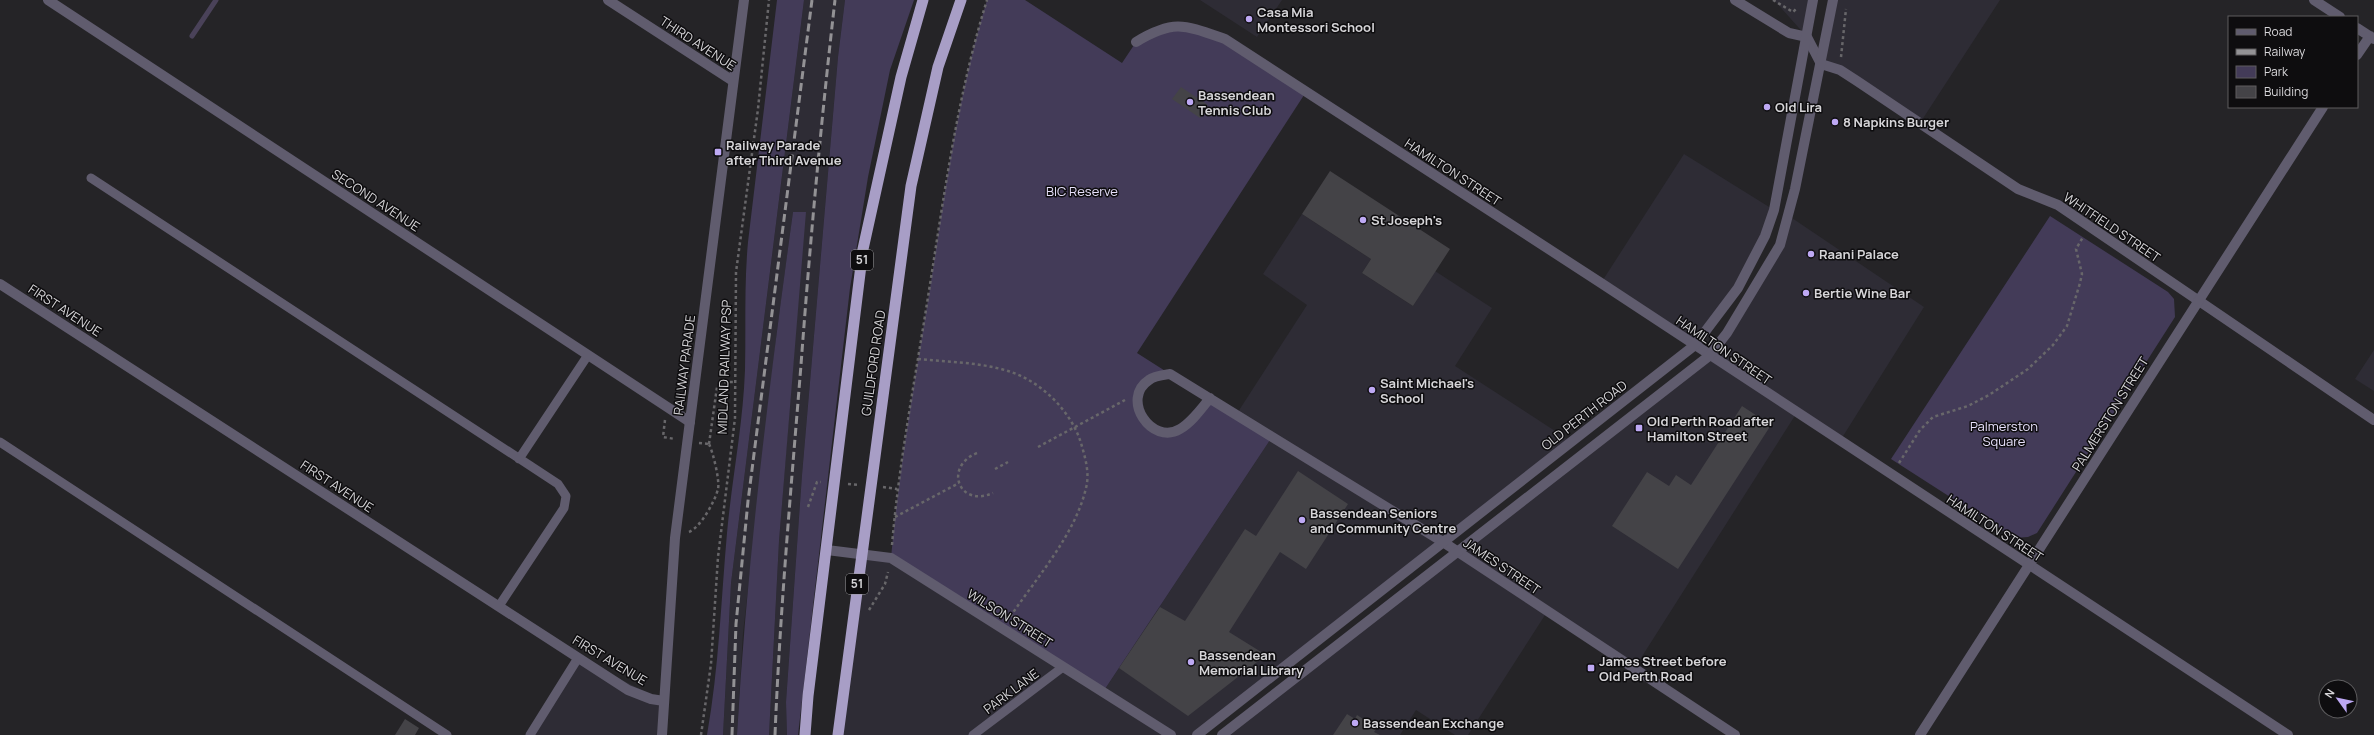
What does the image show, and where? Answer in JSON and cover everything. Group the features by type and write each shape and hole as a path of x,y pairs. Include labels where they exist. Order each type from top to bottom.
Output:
{"highway":[{"name":"GUILDFORD ROAD","path":"805,735 808,696 827,550 842,409 863,249 901,77 923,0"},
{"name":"GUILDFORD ROAD","path":"838,735 911,186 938,67 961,0"}],"street":[{"name":"SECOND AVENUE","path":"48,0 690,422"},
{"name":"THIRD AVENUE","path":"608,0 733,81"},
{"name":"RAILWAY PARADE","path":"662,735 675,538 744,0"},
{"path":"1735,0 1789,33 1807,37 1821,64"},
{"name":"OLD PERTH ROAD","path":"1197,735 1695,345 1738,288 1765,236 1776,203 1813,0"},
{"path":"1222,735 1458,553 1709,356 1726,333 1780,245 1795,189 1833,0"},
{"path":"2314,0 2338,16"},
{"name":"HAMILTON STREET","path":"1136,42 1167,26 1189,26 1225,39 1695,345 1709,356 2288,735"},
{"path":"2358,29 2372,37 2358,54"},
{"name":"WHITFIELD STREET","path":"1821,64 1840,70 1858,81 2018,189 2058,205 2374,420"},
{"name":"PALMERSTON STREET","path":"1920,735 2197,301 2322,108"},
{"name":"FIRST AVENUE","path":"0,284 628,690 651,699 664,701"},
{"name":"JAMES STREET","path":"1140,392 1149,380 1170,374 1443,542 1735,735"},
{"path":"1140,392 1138,408 1143,421 1160,432 1178,430 1192,419 1210,398"},
{"name":"WILSON STREET","path":"827,550 891,558 1171,735"}],"lane":[{"path":"91,178 558,484 566,496 564,508 499,606"},
{"path":"519,459 588,355"},
{"path":"0,442 447,735"},
{"path":"530,735 578,658"},
{"name":"PARK LANE","path":"973,735 1063,667"}],"path":[{"name":"MIDLAND RAILWAY PSP","path":"701,735 711,664 718,557 735,418 736,272 769,0"},
{"path":"866,615 885,584 891,558 894,518 951,154 973,49 986,0"},
{"path":"1891,475 1920,430 1933,417 1968,406 2012,381 2041,357 2061,335 2071,315 2082,274 2076,248 2090,227"},
{"path":"918,360 974,364 1009,371 1032,382 1052,398 1074,427 1086,460 1087,486 1079,510 1065,536 1002,629"},
{"path":"675,538 692,531 701,523 718,488 712,450 709,444 717,387 724,382 736,382"},
{"path":"1038,447 1140,392"},
{"path":"977,453 967,457 960,465 958,475 959,483 963,491 972,496 984,497 994,493"},
{"path":"995,469 1008,462"},
{"path":"894,518 959,483"}],"shaded area":[{"path":"804,0 845,0 838,57 802,475 786,702 787,735 769,735 779,541 805,212 793,212 777,331 743,633 737,735 723,735 731,583"},
{"name":"Casa Mia Montessori School","path":"1200,0 1282,0 1257,37"},
{"path":"1774,0 1813,0 1807,37"},
{"path":"1833,0 2000,0 1920,123 1821,64"},
{"path":"1684,154 1774,210 1753,262 1695,345 1601,283"},
{"path":"1302,214 1371,259 1362,273 1413,306 1435,271 1492,308 1455,366 1572,442 1197,735 838,735 861,554 891,558 1103,692 1272,437 1236,415 1307,305 1263,274"},
{"path":"1789,216 1924,307 1840,441 1796,414 1634,669 1547,612 1468,735 1455,735 1416,710 1400,735 1222,735 1709,356 1750,296"},
{"path":"2374,350 2374,391 2355,379"},
{"path":"578,658 664,701 662,735 530,735"}],"green space":[{"path":"777,0 804,0 731,583 723,735 707,735 714,685 727,533 744,391 748,242"},
{"path":"845,0 914,0 890,70 868,177 850,288 798,735 787,735 786,702 802,475 838,57"},
{"name":"BIC Reserve","path":"987,0 1025,0 1122,63 1136,42 1167,26 1225,39 1306,92 1137,353 1170,374 1149,379 1138,408 1160,432 1179,430 1210,398 1272,437 1103,692 891,558 898,490 908,423 953,143 968,71"},
{"path":"793,212 806,212 779,541 769,735 737,735 741,669 753,538"},
{"name":"Palmerston Square","path":"2050,216 2168,292 2174,299 2175,317 2037,533 2028,537 2014,538 1891,459"}],"building":[{"path":"1181,87 1208,105 1200,118 1172,99"},
{"path":"1330,171 1450,249 1413,306 1362,273 1371,259 1302,214"},
{"path":"1742,406 1771,425 1678,569 1612,526 1647,472 1669,486 1676,475 1691,485"},
{"path":"1298,471 1348,504 1306,569 1280,552 1229,632 1266,655 1188,716 1119,668 1160,607 1185,621 1245,529 1256,536"},
{"name":"Bassendean Exchange","path":"1347,714 1355,719 1357,715 1377,728 1374,732 1380,735 1333,735"},
{"path":"405,719 419,728 415,735 395,735"}],"waterway":[{"path":"192,36 216,0"}],"railway":[{"path":"732,735 736,624 748,501 812,0"},
{"path":"775,735 783,596 808,274 820,137 835,0"}],"place":[{"name":"Casa Mia Montessori School","path":"1249,19"},
{"name":"Bassendean Tennis Club","path":"1190,102"},
{"name":"Old Lira","path":"1767,107"},
{"name":"8 Napkins Burger","path":"1835,122"},
{"name":"Railway Parade after Third Avenue","path":"718,152"},
{"name":"St Joseph's","path":"1363,220"},
{"name":"Raani Palace","path":"1811,254"},
{"name":"Bertie Wine Bar","path":"1806,293"},
{"name":"Saint Michael's School","path":"1372,390"},
{"name":"Old Perth Road after Hamilton Street","path":"1639,428"},
{"name":"Bassendean Seniors and Community Centre","path":"1302,520"},
{"name":"Bassendean Memorial Library","path":"1191,662"},
{"name":"James Street before Old Perth Road","path":"1591,668"},
{"name":"Bassendean Exchange","path":"1355,723"}]}
